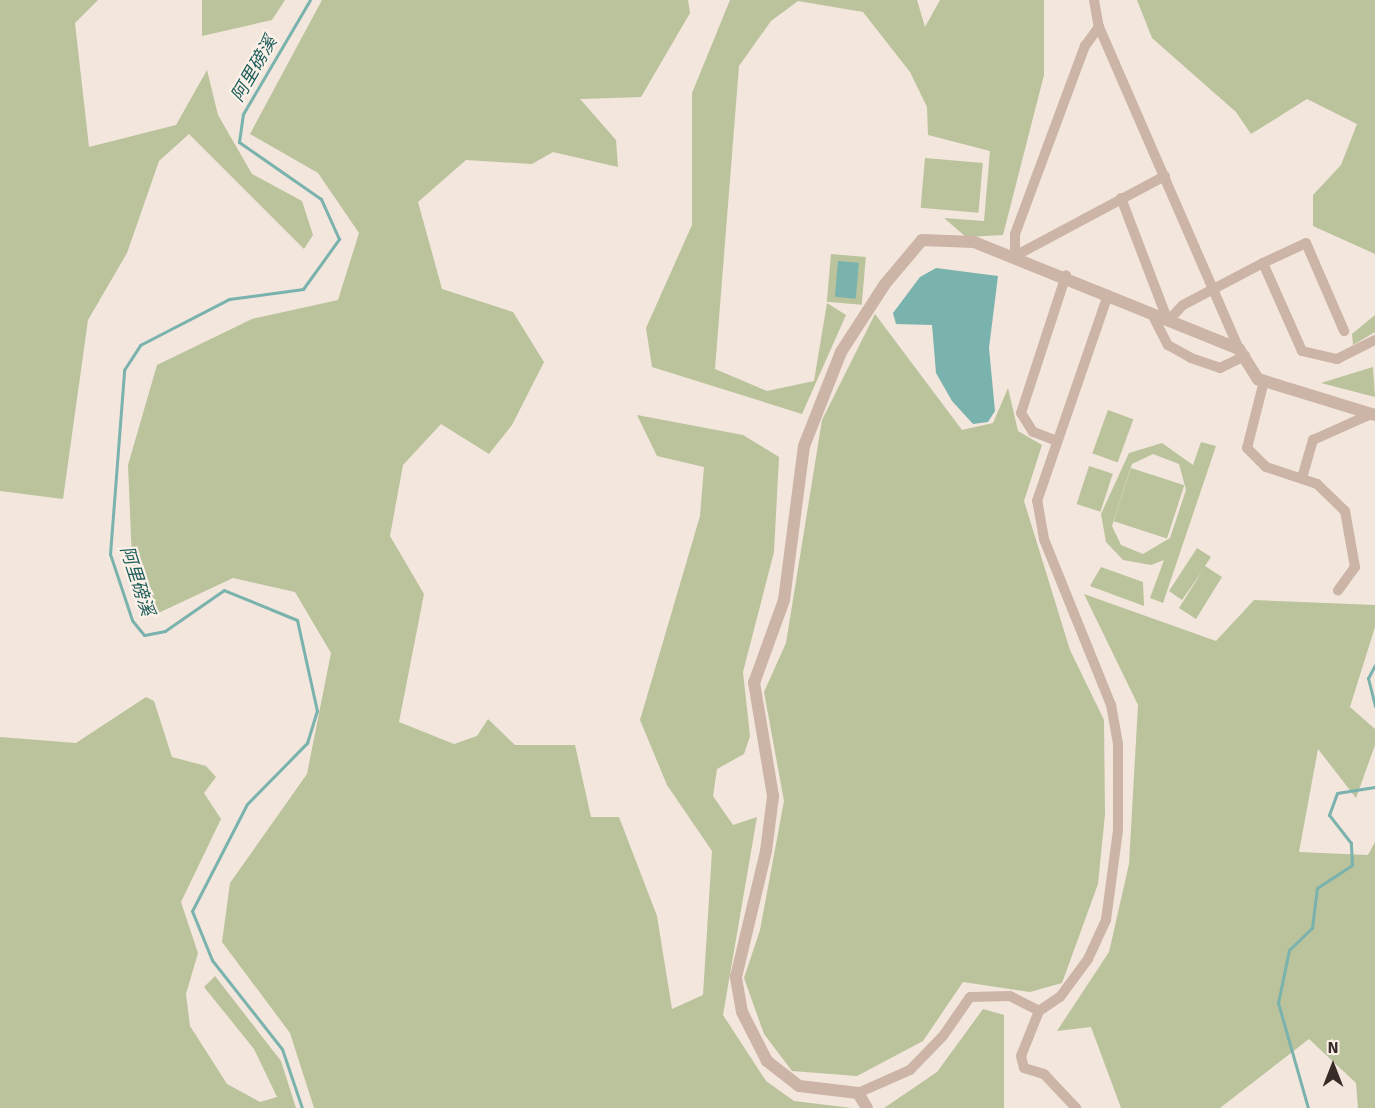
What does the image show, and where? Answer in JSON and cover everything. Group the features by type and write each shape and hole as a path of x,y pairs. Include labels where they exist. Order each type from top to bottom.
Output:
{"street":[{"path":"1095,0 1099,27 1216,288 1242,352 1264,381 1373,415"},
{"path":"1015,256 1015,234 1085,46 1099,27"},
{"path":"1015,256 1165,176"},
{"path":"1121,198 1168,321"},
{"path":"1039,1011 1010,996 970,997 943,1036 910,1070 858,1094 799,1086 767,1061 742,1012 736,977 766,851 772,796 756,722 754,683 783,600 804,446 841,352 885,284 922,240 974,242 1015,256 1066,275 1242,352"},
{"path":"1168,321 1183,305 1306,243 1344,331"},
{"path":"1263,263 1302,351 1337,359 1375,340"},
{"path":"1057,441 1033,432 1021,413 1066,275"},
{"path":"1076,1108 1044,1074 1024,1068 1021,1056 1039,1011 1060,997 1088,959 1106,920 1118,830 1118,744 1111,705 1044,539 1036,501 1108,295"},
{"path":"1152,314 1168,345 1191,358 1220,368 1242,352"},
{"path":"1264,381 1247,448 1266,467 1317,484 1345,511 1355,567 1338,590"},
{"path":"1302,478 1313,440 1373,415"},
{"path":"858,1094 867,1108"}],"green space":[{"path":"0,0 98,0 75,23 89,147 176,125 207,70 218,115 252,174 302,201 313,235 304,249 189,134 159,161 127,253 88,320 63,499 0,491"},
{"path":"202,0 285,0 272,20 202,36"},
{"path":"322,0 688,0 690,13 641,97 580,99 616,140 618,167 553,152 532,164 466,160 418,202 442,289 513,312 544,362 512,425 489,454 441,424 403,465 390,536 424,594 399,722 454,744 477,736 488,719 515,745 575,745 591,817 619,817 657,916 672,1009 703,995 712,851 667,785 640,720 700,516 704,467 657,456 637,415 743,435 779,457 774,552 743,672 750,736 744,754 717,769 713,796 733,825 757,817 723,1015 766,1081 794,1101 852,1108 314,1108 290,1033 222,942 230,883 307,774 331,653 295,592 233,578 152,616 133,585 128,465 157,365 252,319 338,300 359,233 318,173 250,134"},
{"path":"730,0 917,0 925,27 940,0 1044,0 1044,75 1003,235 966,237 944,218 984,221 990,151 928,135 927,107 910,72 863,12 798,1 771,21 739,66 715,369 767,391 814,381 827,303 846,315 802,414 652,367 646,328 692,225 692,93"},
{"path":"1137,0 1375,0 1375,254 1313,226 1313,195 1341,165 1357,124 1307,99 1251,134 1236,112 1152,38"},
{"path":"925,158 983,163 978,213 921,208"},
{"path":"831,254 866,257 862,305 827,302"},
{"path":"875,314 962,430 993,423 1008,388 1018,431 1042,445 1024,501 1070,650 1104,720 1105,814 1098,884 1062,983 1030,992 963,982 923,1041 857,1076 792,1071 764,1034 744,978 760,930 784,801 764,692 786,643 822,420"},
{"path":"1375,315 1375,332 1353,345 1352,334"},
{"path":"1373,367 1375,397 1321,383"},
{"path":"1108,410 1133,419 1118,462 1092,453"},
{"path":"1201,442 1216,446 1163,603 1150,598 1164,560 1151,565 1123,560 1106,542 1101,514 1129,453 1162,443 1193,465","holes":["1153,454 1179,464 1186,490 1170,538 1143,554 1121,545 1112,526 1132,464"]},
{"path":"1089,466 1113,474 1100,512 1077,504"},
{"path":"1131,468 1184,485 1167,539 1114,521"},
{"path":"1197,548 1211,557 1205,566 1222,577 1196,619 1179,608 1203,570 1182,600 1169,591"},
{"path":"1101,567 1143,582 1144,606 1090,586"},
{"path":"1084,594 1216,641 1254,600 1375,605 1375,627 1350,707 1375,729 1375,745 1356,798 1318,749 1299,852 1368,855 1375,842 1375,1108 1358,1108 1356,1083 1309,1039 1220,1108 1121,1108 1091,1027 1057,1031 1109,952 1129,864 1138,705"},
{"path":"146,697 154,701 172,757 206,766 216,777 204,793 221,819 181,902 198,953 186,994 190,1026 227,1084 260,1102 277,1097 254,1049 204,987 215,976 281,1061 296,1108 0,1108 0,737 76,743"},
{"path":"983,1009 1004,1015 1004,1108 884,1108 937,1072"}],"water":[{"path":"838,261 859,263 856,299 835,297"},
{"path":"936,268 998,276 989,348 995,411 988,422 973,424 952,401 936,373 932,325 896,324 893,313 920,277"}],"waterway":[{"name":"阿里磅溪","path":"302,1108 282,1049 212,960 192,911 247,804 307,743 317,711 297,620 224,590 165,631 144,635 132,620 110,554 124,370 140,345 229,299 303,289 339,239 321,199 239,142 243,114 310,0"},
{"path":"1375,665 1368,678 1375,706"},
{"path":"1308,1108 1278,1003 1289,950 1312,928 1317,888 1352,865 1351,843 1329,815 1337,793 1375,787"}]}
